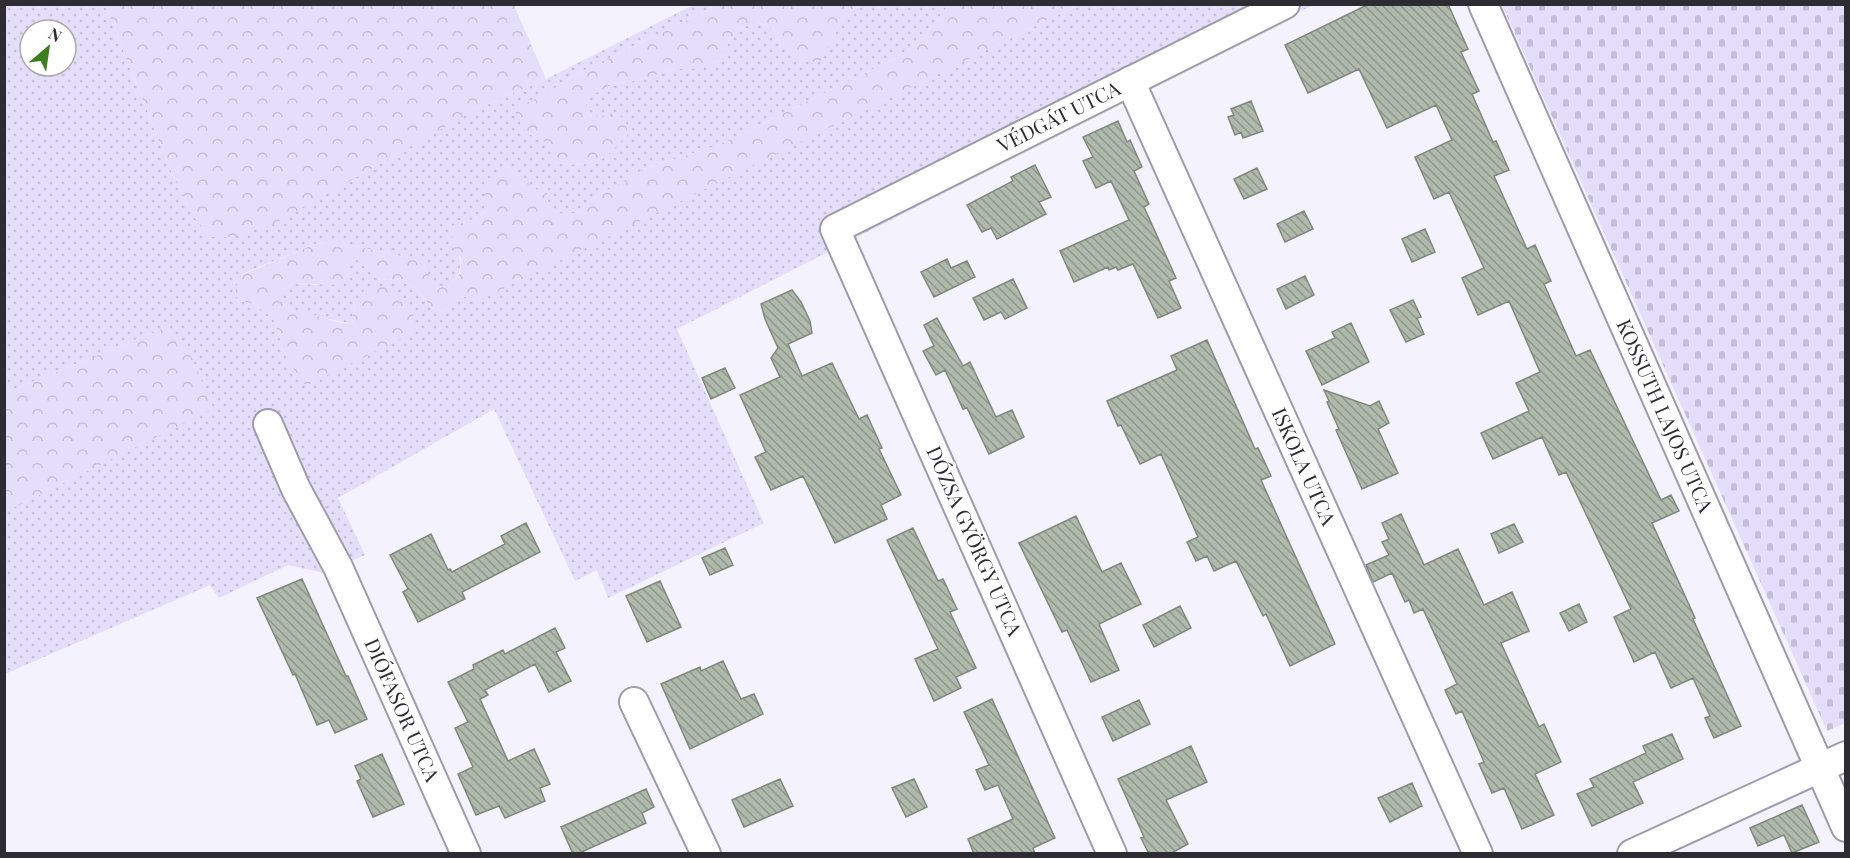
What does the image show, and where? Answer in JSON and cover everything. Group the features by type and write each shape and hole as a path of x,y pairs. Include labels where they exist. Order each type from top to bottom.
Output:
{"street":[{"name":"VÉDGÁT UTCA","path":"835,229 1285,4"},
{"name":"KOSSUTH LAJOS UTCA","path":"1483,4 1845,826"},
{"name":"ISKOLA UTCA","path":"1130,81 1478,854"},
{"name":"DÓZSA GYÖRGY UTCA","path":"835,229 1112,854"},
{"name":"DIÓFASOR UTCA","path":"268,424 296,489 338,567 466,854"},
{"path":"634,702 706,854"},
{"path":"1632,854 1845,756"}],"green space":[{"path":"987,4 991,6 994,4 1078,5 478,301 462,296 443,311 431,308 417,288 396,279 380,280 355,258 346,259 348,276 338,285 295,283 282,290 282,303 294,311 352,324 355,303 365,289 387,286 408,304 415,322 417,331 306,386 287,360 273,318 254,304 242,301 235,296 236,286 242,275 313,245 333,241 422,261 433,283 448,288 460,273 461,258 453,245 451,226 469,221 488,211 484,195 495,175 506,166 537,190 544,186 548,189 547,198 550,209 565,215 578,212 592,199 646,168 719,145 893,59 920,42 949,5"},
{"path":"5,5 105,5 173,176 195,218 210,237 477,109 546,79 693,5 717,5 569,78 551,91 515,109 524,129 553,149 555,163 581,165 607,157 605,116 592,117 586,109 586,98 613,84 643,79 674,69 700,69 720,60 733,36 755,21 774,29 781,46 819,62 841,19 861,5 949,5 920,42 893,59 719,145 646,168 592,199 578,212 565,215 550,209 547,198 548,189 544,186 537,190 506,166 488,211 469,221 453,245 459,258 460,268 448,288 433,284 422,261 333,241 313,245 242,274 242,301 254,304 273,318 287,360 417,331 355,303 352,324 294,311 282,303 282,290 295,283 316,285 348,276 346,258 355,258 380,280 396,279 417,288 431,308 443,311 462,296 478,300 1078,5 1313,5 677,329 764,523 608,598 597,570 575,581 494,409 338,498 365,555 324,573 288,565 219,598 210,585 5,674 5,512 213,408 169,326 5,393"},
{"path":"105,5 514,5 546,79 477,109 274,224 231,237 210,237 195,218 173,176"},
{"path":"717,5 861,5 841,19 820,62 800,61 781,46 774,29 755,21 733,36 720,60 700,69 674,69 643,79 613,84 586,98 586,109 592,117 615,112 626,120 628,135 606,157 581,165 555,163 550,147 523,128 514,109 551,91 569,78"},
{"path":"1502,5 1845,5 1845,723 1827,731"},
{"path":"169,326 193,360 213,409 5,512 5,393"}],"building":[{"path":"1369,4 1448,4 1468,49 1461,52 1479,91 1472,94 1493,142 1496,141 1509,170 1494,176 1527,249 1535,245 1551,281 1544,284 1576,356 1590,350 1661,500 1671,495 1679,511 1652,523 1741,726 1714,738 1705,718 1710,716 1693,678 1671,688 1655,652 1634,662 1614,617 1631,609 1566,472 1559,475 1542,437 1493,459 1481,433 1529,411 1516,383 1540,372 1509,301 1478,315 1462,278 1484,268 1449,192 1434,199 1415,157 1452,140 1436,105 1387,128 1359,69 1308,93 1285,45"},
{"path":"1251,101 1263,131 1243,138 1241,132 1235,135 1228,117 1234,115 1231,109"},
{"path":"1118,121 1127,142 1130,140 1142,167 1134,171 1149,204 1144,207 1176,278 1169,281 1181,308 1158,318 1133,264 1118,270 1116,267 1109,270 1108,267 1074,282 1060,251 1129,220 1111,181 1096,188 1083,161 1093,157 1083,137"},
{"path":"1035,165 1051,197 1039,202 1046,214 997,239 991,228 982,232 967,205 1013,181 1011,177"},
{"path":"1257,168 1267,189 1244,199 1234,179"},
{"path":"1304,211 1313,229 1285,242 1277,224"},
{"path":"1425,229 1435,252 1412,262 1402,239"},
{"path":"947,259 951,268 967,261 975,277 934,297 921,272"},
{"path":"1305,276 1314,295 1286,309 1277,289"},
{"path":"1013,279 1027,308 1005,319 1001,312 984,320 973,298"},
{"path":"792,290 810,321 812,333 788,344 802,376 832,363 859,419 867,415 882,448 879,449 901,495 881,505 887,519 835,543 803,476 771,490 755,457 766,452 740,395 780,377 771,358 778,348 761,304"},
{"path":"1413,300 1421,317 1417,318 1424,334 1406,342 1390,310"},
{"path":"937,318 963,366 970,362 996,417 1012,410 1024,437 989,454 967,408 963,409 945,370 936,375 923,351 934,346 924,325"},
{"path":"1351,323 1369,362 1322,385 1306,351 1335,338 1332,332"},
{"path":"1207,340 1255,449 1258,448 1271,476 1261,480 1335,644 1290,666 1266,614 1263,616 1236,561 1214,571 1207,556 1196,561 1187,542 1198,537 1161,454 1140,464 1121,425 1118,426 1107,401 1177,370 1171,356"},
{"path":"725,368 735,388 711,399 702,378"},
{"path":"1324,390 1370,406 1379,401 1389,423 1378,429 1398,473 1362,489 1336,430 1339,429"},
{"path":"1401,514 1424,565 1458,549 1484,605 1512,592 1529,631 1501,643 1539,727 1544,724 1561,762 1535,774 1554,815 1522,829 1504,788 1492,793 1479,764 1484,762 1462,711 1456,714 1445,690 1457,684 1423,609 1414,613 1409,600 1405,602 1392,573 1373,582 1366,565 1389,555 1382,542 1389,539 1382,523"},
{"path":"1076,516 1102,572 1121,563 1141,604 1099,624 1119,670 1091,682 1067,630 1062,632 1019,543"},
{"path":"526,523 540,552 462,592 465,599 418,622 403,592 408,589 390,555 431,534 448,570 452,572 505,544 501,536"},
{"path":"1514,524 1523,542 1499,553 1491,534"},
{"path":"913,528 938,581 943,579 957,609 950,612 976,668 956,677 961,688 934,701 915,659 938,649 887,540"},
{"path":"725,548 733,565 710,575 702,558"},
{"path":"302,579 367,719 335,733 329,720 317,725 295,674 293,675 257,598"},
{"path":"660,581 681,627 647,642 626,596"},
{"path":"1579,604 1587,622 1569,631 1560,613"},
{"path":"1180,606 1191,628 1154,647 1143,625"},
{"path":"555,628 565,648 556,652 571,681 549,692 535,664 485,690 488,695 480,699 508,761 534,749 550,784 540,788 545,801 505,818 499,806 476,815 458,774 473,767 455,728 468,722 448,682 474,669 473,665 503,650 505,654"},
{"path":"723,661 741,699 754,694 763,714 690,749 661,684 700,667 701,671"},
{"path":"992,699 1055,838 1033,848 1035,854 974,854 968,839 1013,819 998,785 985,790 976,770 989,765 964,712"},
{"path":"1139,700 1150,724 1113,741 1102,717"},
{"path":"1672,734 1683,759 1633,782 1643,803 1592,826 1577,794 1594,787 1590,779 1646,753 1643,746"},
{"path":"1191,746 1207,782 1166,800 1188,844 1170,854 1149,854 1141,838 1144,837 1118,779"},
{"path":"382,754 404,804 373,817 357,781 361,779 355,766"},
{"path":"780,779 793,806 744,827 732,800"},
{"path":"914,779 927,807 906,817 892,788"},
{"path":"1412,783 1422,806 1390,822 1378,798"},
{"path":"646,789 654,807 642,813 646,823 573,854 561,827"},
{"path":"1802,805 1819,842 1792,853 1784,835 1758,846 1750,828"}]}
